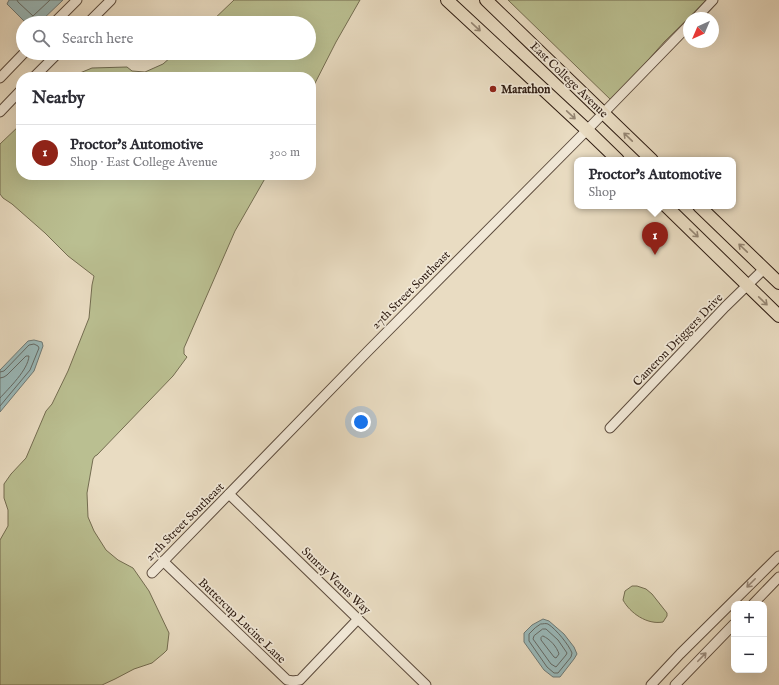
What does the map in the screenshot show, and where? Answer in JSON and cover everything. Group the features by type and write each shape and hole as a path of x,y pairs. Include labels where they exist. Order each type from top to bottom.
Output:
{"main road":[{"name":"East College Avenue","path":"447,0 615,157"},
{"name":"East College Avenue","path":"486,0 649,157"},
{"path":"669,209 779,316"},
{"path":"702,209 779,283"}],"street":[{"path":"61,16 77,0"},
{"path":"95,16 111,0"},
{"path":"702,12 713,0"},
{"name":"27th Street Southeast","path":"152,573 683,31"},
{"path":"0,78 17,60"},
{"path":"39,72 51,60"},
{"path":"0,112 16,95"},
{"name":"Cameron Driggers Drive","path":"610,428 725,307 764,269"},
{"name":"Sunray Venus Way","path":"229,494 426,685"},
{"path":"651,685 680,654 779,556"},
{"name":"Buttercup Lucine Lane","path":"163,561 287,680 300,680 358,619"},
{"path":"756,601 779,577"},
{"path":"675,685 731,627"}],"green space":[{"path":"234,0 360,0 316,81 316,72 145,72 163,64 168,60 316,60 316,16 217,16"},
{"path":"508,0 707,0 695,12 683,12 683,23 611,100"},
{"path":"127,67 132,71 145,72 82,72 92,68"},
{"path":"16,129 16,180 264,180 235,231 184,348 184,354 187,357 173,376 93,459 87,493 88,517 94,531 106,550 118,560 133,568 149,591 169,633 167,650 152,663 134,669 102,685 0,685 0,540 8,526 8,510 4,498 4,484 26,458 46,411 52,404 68,371 89,318 94,276 68,256 45,233 0,194 0,144"},
{"path":"632,586 646,589 652,594 667,613 667,616 663,622 651,622 645,620 626,605 623,600 625,591"}],"water":[{"path":"9,0 63,0 46,16 19,16 7,4"},
{"path":"34,340 42,342 43,346 34,371 0,412 0,370 28,341"},
{"path":"543,619 549,621 564,634 574,647 577,654 560,677 553,677 544,670 524,642 524,633 532,625"}],"place":[{"name":"Marathon","path":"493,89"},
{"name":"Proctor's Automotive","path":"655,255"}]}
